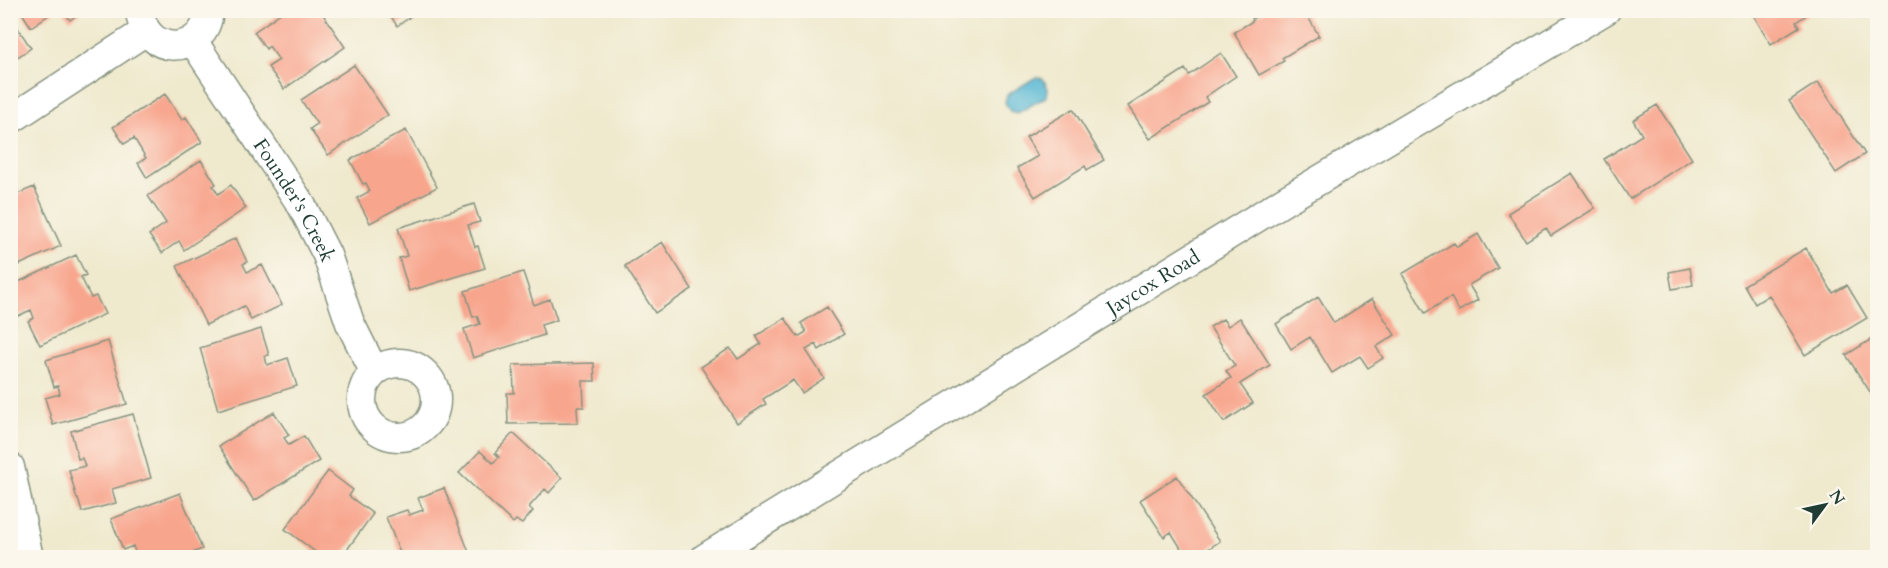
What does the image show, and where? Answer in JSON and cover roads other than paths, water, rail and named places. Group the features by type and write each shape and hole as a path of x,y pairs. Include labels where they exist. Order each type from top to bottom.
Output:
{"street":[{"path":"10,120 143,21 153,39 172,46 183,45 201,34 207,24 209,10"},
{"name":"Jaycox Road","path":"705,558 1279,204 1606,10"},
{"name":"Founder's Creek","path":"192,41 302,206 327,255 350,323 374,371"},
{"path":"10,466 29,558"}],"water":[{"path":"1036,77 1043,79 1048,89 1047,96 1018,113 1010,111 1005,102 1007,95"}]}
